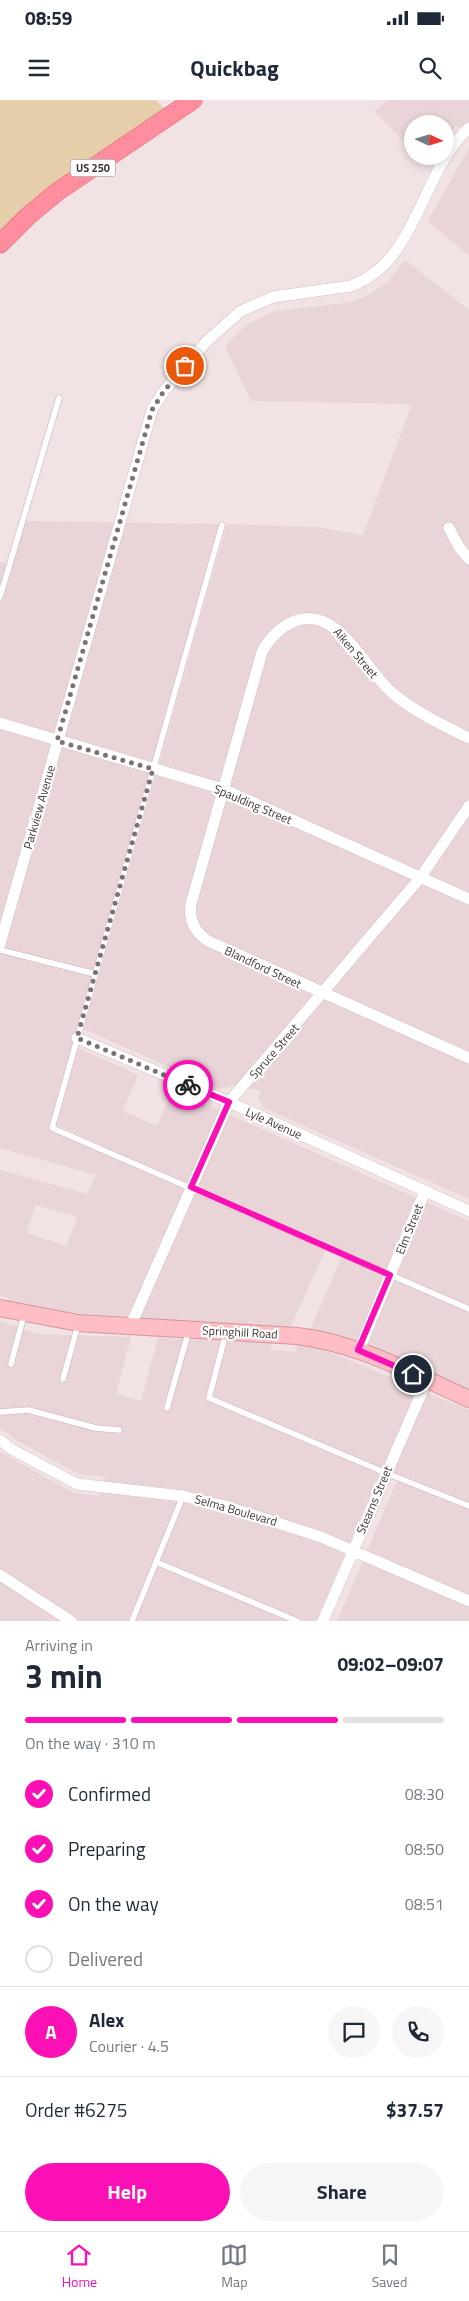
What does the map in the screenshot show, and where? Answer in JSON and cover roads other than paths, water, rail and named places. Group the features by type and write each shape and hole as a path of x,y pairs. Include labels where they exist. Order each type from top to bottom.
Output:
{"main road":[{"name":"US 250","path":"0,244 28,216 57,192 184,102"}],"street":[{"name":"Parkview Avenue","path":"0,944 152,410 158,399 207,341 240,311 273,297 359,284 382,267 396,251 449,153 469,128"},
{"path":"449,528 459,547 469,559"},
{"name":"Aiken Street","path":"223,789 262,652 280,630 300,619 317,619 332,625 342,633 378,679 398,697 469,738"},
{"name":"Spaulding Street","path":"0,723 223,789 469,899"},
{"name":"Blandford Street","path":"223,789 191,904 190,914 194,928 208,941 469,1058"},
{"name":"Spruce Street","path":"130,1327 229,1102 420,878 469,806"},
{"name":"Lyle Avenue","path":"77,1038 229,1102 469,1211"},
{"name":"Elm Street","path":"358,1350 425,1191"},
{"name":"Springhill Road","path":"0,1308 78,1323 316,1338 358,1350 469,1399"},
{"name":"Stearns Street","path":"323,1621 427,1380"},
{"name":"Selma Boulevard","path":"0,1440 63,1478 77,1484 183,1496 263,1517 321,1537 469,1601"},
{"path":"0,1575 72,1621"}],"lane":[{"path":"0,597 59,398"},
{"path":"222,525 52,1128 469,1309"},
{"path":"0,950 95,974"},
{"path":"11,1364 24,1314"},
{"path":"62,1378 78,1323"},
{"path":"167,1408 189,1330"},
{"path":"227,1332 209,1398 469,1506"},
{"path":"0,1412 28,1410 96,1428 119,1430"},
{"path":"132,1621 183,1496"},
{"path":"156,1562 297,1621"}]}
